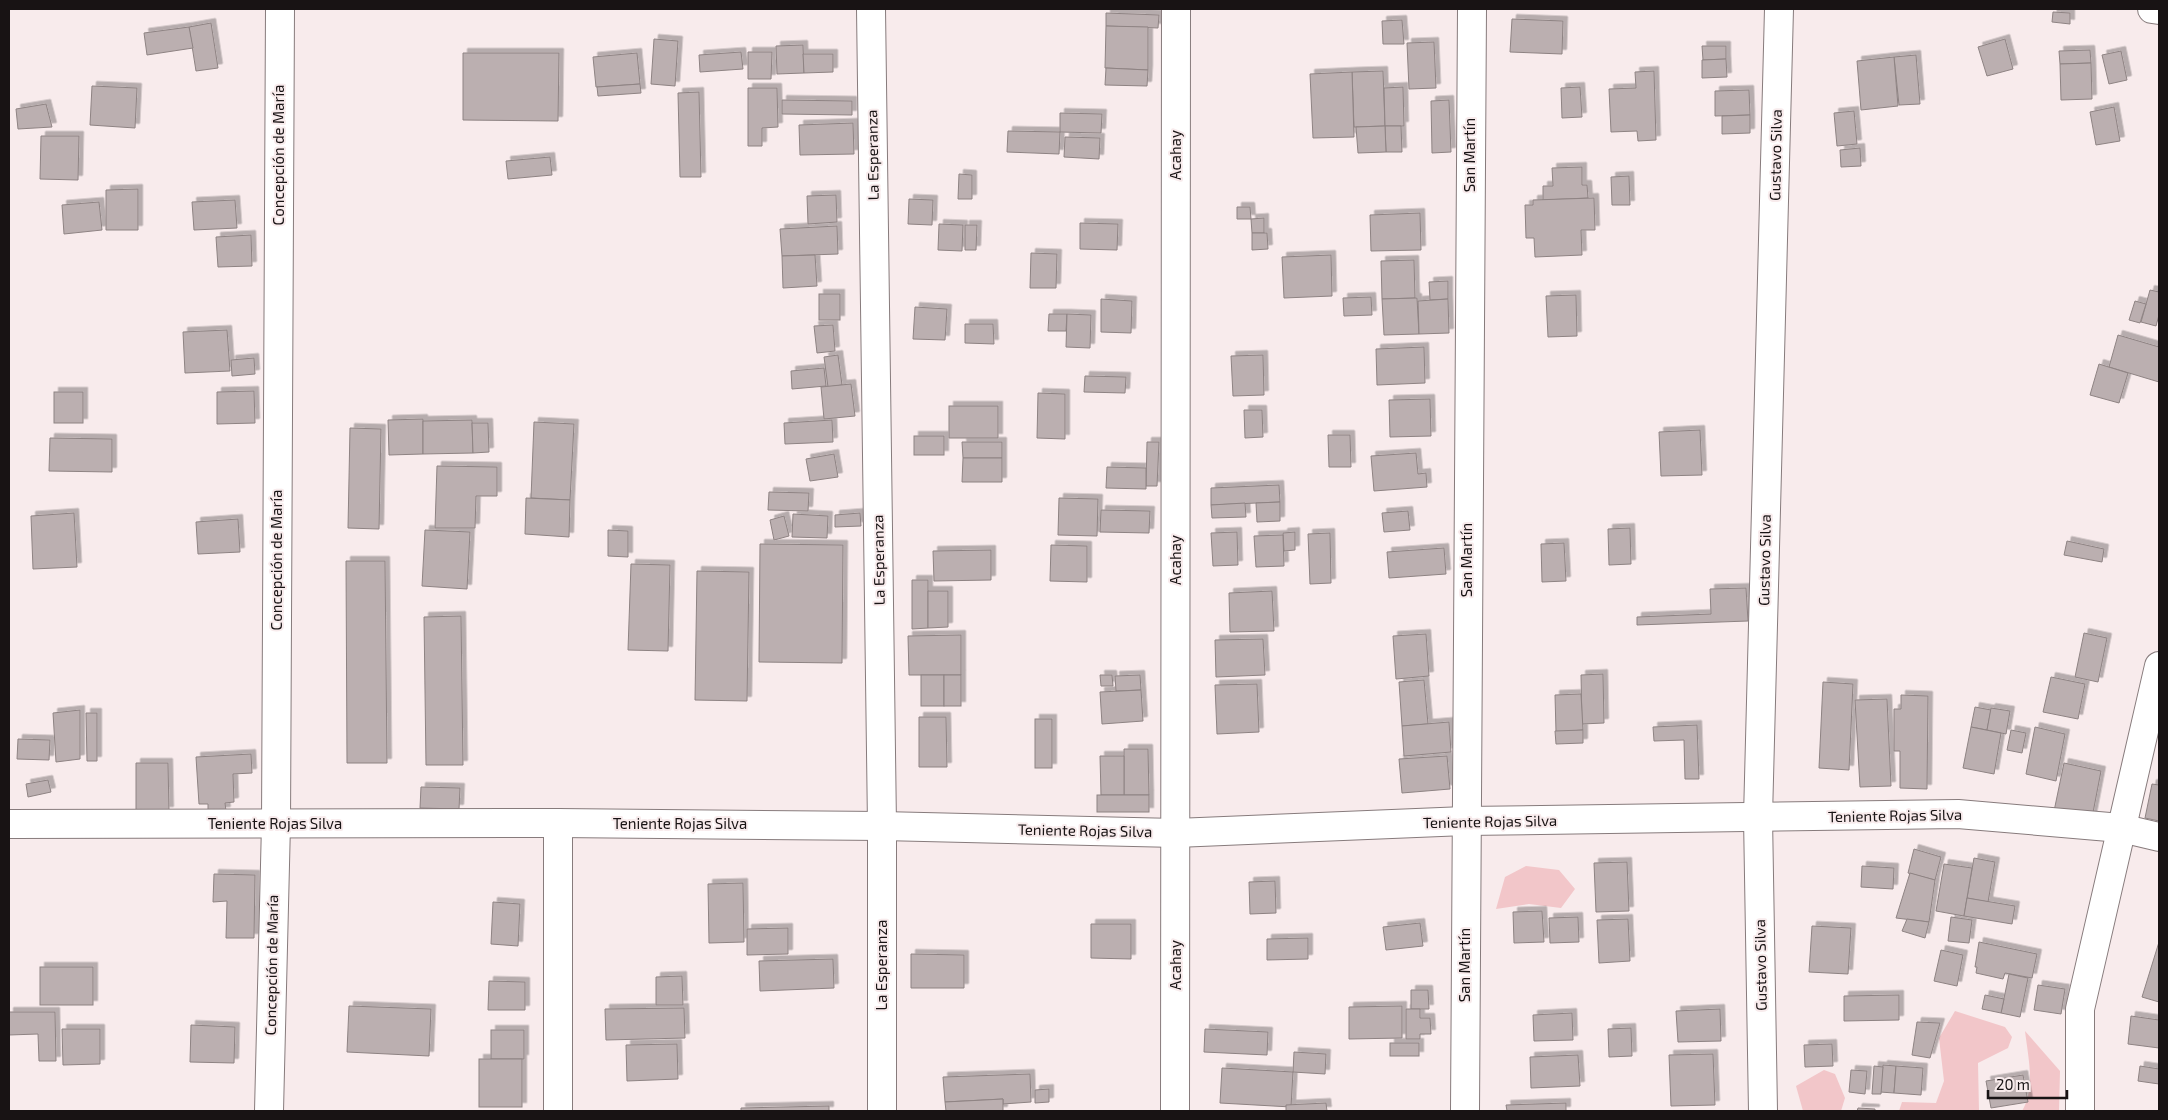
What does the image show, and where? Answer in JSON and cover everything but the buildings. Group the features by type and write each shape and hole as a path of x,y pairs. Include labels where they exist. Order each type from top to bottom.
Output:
{"street":[{"name":"Concepción de María","path":"269,1111 276,824 280,9"},
{"name":"La Esperanza","path":"872,9 882,826 882,1111"},
{"name":"Acahay","path":"1175,1111 1176,9"},
{"name":"San Martín","path":"1465,1111 1465,821 1472,9"},
{"name":"Gustavo Silva","path":"1763,1111 1758,818 1779,9"},
{"path":"2152,9 2159,10"},
{"path":"2080,1111 2080,1009 2159,666"},
{"name":"Teniente Rojas Silva","path":"9,824 558,823 882,826 1176,833 1465,821 1958,814 2121,828 2159,837"},
{"path":"558,823 558,1111"}],"shaded area":[{"path":"1526,866 1559,870 1575,889 1561,908 1529,904 1496,909 1505,877"},
{"path":"1955,1011 2005,1027 2012,1037 2008,1048 1978,1063 1979,1111 1899,1111 1902,1102 1936,1103 1944,1081 1939,1038"},
{"path":"2025,1031 2060,1071 2059,1111 2022,1111 2029,1092 2030,1082"},
{"path":"1824,1070 1835,1074 1845,1098 1841,1111 1803,1111 1796,1086"}]}
